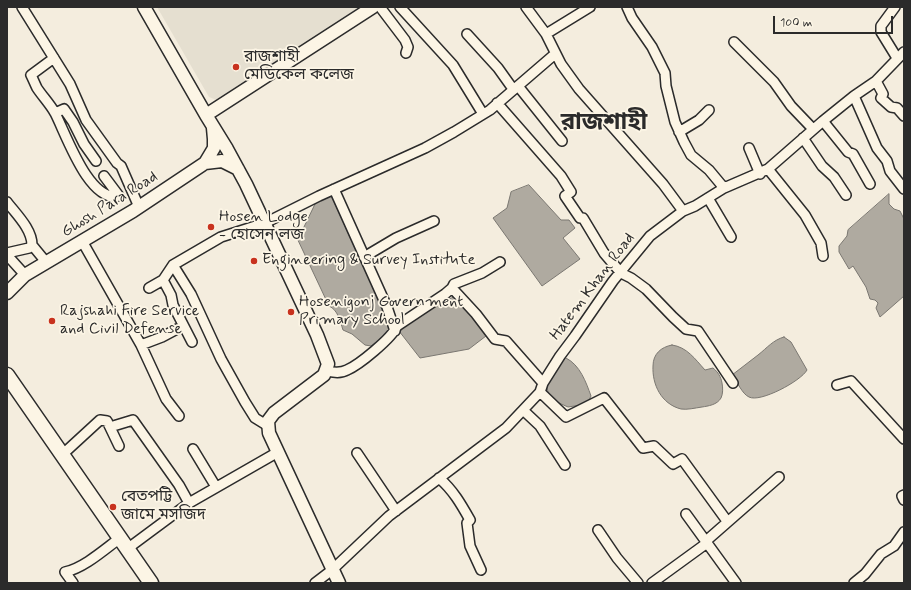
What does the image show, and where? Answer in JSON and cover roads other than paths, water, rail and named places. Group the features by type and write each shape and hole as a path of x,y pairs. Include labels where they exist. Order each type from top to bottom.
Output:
{"highway":[{"path":"7,375 151,583"}],"main road":[{"path":"144,7 211,119"},
{"path":"149,7 238,169 317,335 328,364 324,375 274,413 268,421 268,426 269,433 339,583"},
{"path":"211,119 373,7"},
{"name":"Ghosh Para Road","path":"7,293 46,262 139,207 205,163 212,152 214,139 211,119"},
{"path":"205,163 222,161 238,169"},
{"name":"Ghosh Para Road","path":"7,284 28,276"}],"street":[{"path":"22,7 70,84 86,120 117,163 121,166 139,207"},
{"path":"380,7 405,40 408,47 406,53"},
{"path":"400,7 453,65 483,114"},
{"path":"526,7 546,34 555,54 579,89 658,178 683,211"},
{"path":"546,34 590,7"},
{"path":"627,7 632,18 652,47 665,73 675,122 691,155 709,170 724,188"},
{"path":"895,7 881,26 881,32 900,55"},
{"path":"467,34 562,140"},
{"path":"734,42 774,82 791,106 813,130"},
{"path":"149,288 163,280 173,265 221,237 265,223 334,188 424,148 483,114 555,54"},
{"name":"Hatem Khan Road","path":"315,583 332,570 396,511 506,428 542,388 560,356 576,336 613,281 650,236 683,211 695,206 724,188 764,171 854,96 876,81 900,55"},
{"path":"54,58 31,75 37,88 55,113 78,163 90,180 96,188 107,195 119,196 104,176"},
{"path":"876,81 883,94 881,98 891,107 898,108 904,116"},
{"path":"854,96 877,148 887,161 890,171 904,189"},
{"path":"497,103 561,176 571,192 565,196 580,218 583,218 604,254 621,273 646,289 686,329 698,331 733,383"},
{"path":"55,113 64,109 73,122 84,144 96,160"},
{"path":"679,132 699,120 709,110"},
{"path":"823,121 848,152 853,154 870,184"},
{"path":"803,138 822,166 834,177 846,195"},
{"path":"749,148 764,171 804,215 821,243 823,256"},
{"path":"334,188 387,307 395,331"},
{"path":"708,198 731,237"},
{"path":"7,202 32,237 32,245 46,262"},
{"path":"364,257 396,238 434,221"},
{"path":"82,241 141,345 166,399 179,416"},
{"path":"28,276 7,254 29,248 32,245"},
{"path":"325,371 337,373 347,371 383,343 395,331 397,326 452,288 454,284 482,273 500,262"},
{"path":"173,265 191,294 221,360 245,402 255,418 268,426"},
{"path":"163,280 171,296 173,305 192,342"},
{"path":"452,288 476,314 495,339 506,341 566,417 604,398 643,448 654,446 673,464 682,459 728,522"},
{"path":"141,345 162,337 177,328"},
{"path":"837,385 851,381 904,439"},
{"path":"523,410 540,426 565,465"},
{"path":"62,454 100,420 107,421 119,446"},
{"path":"110,427 133,420 179,485 189,503"},
{"path":"193,449 216,487"},
{"path":"74,583 65,572 70,571 89,560 124,544 189,503 278,452"},
{"path":"357,453 396,511"},
{"path":"652,583 706,542 779,477"},
{"path":"439,478 456,496 470,520 466,523 470,546 481,570"},
{"path":"904,495 902,496 904,500"},
{"path":"686,514 736,583"},
{"path":"598,530 617,558 638,583"},
{"path":"854,583 865,574 881,554 894,546 904,532"}],"place":[{"name":"রাজশাহী মেডিকেল কলেজ","path":"236,67"},
{"name":"Hosen Lodge - হোসেন লজ","path":"211,227"},
{"name":"Engineering & Survey Institute","path":"254,261"},
{"name":"Hosenigonj Government Primary School","path":"291,312"},
{"name":"Rajshahi Fire Service and Civil Defense","path":"52,321"},
{"name":"বেতপট্টি জামে মসজিদ","path":"113,507"}],"district":[{"name":"রাজশাহী","path":"604,124"}]}
